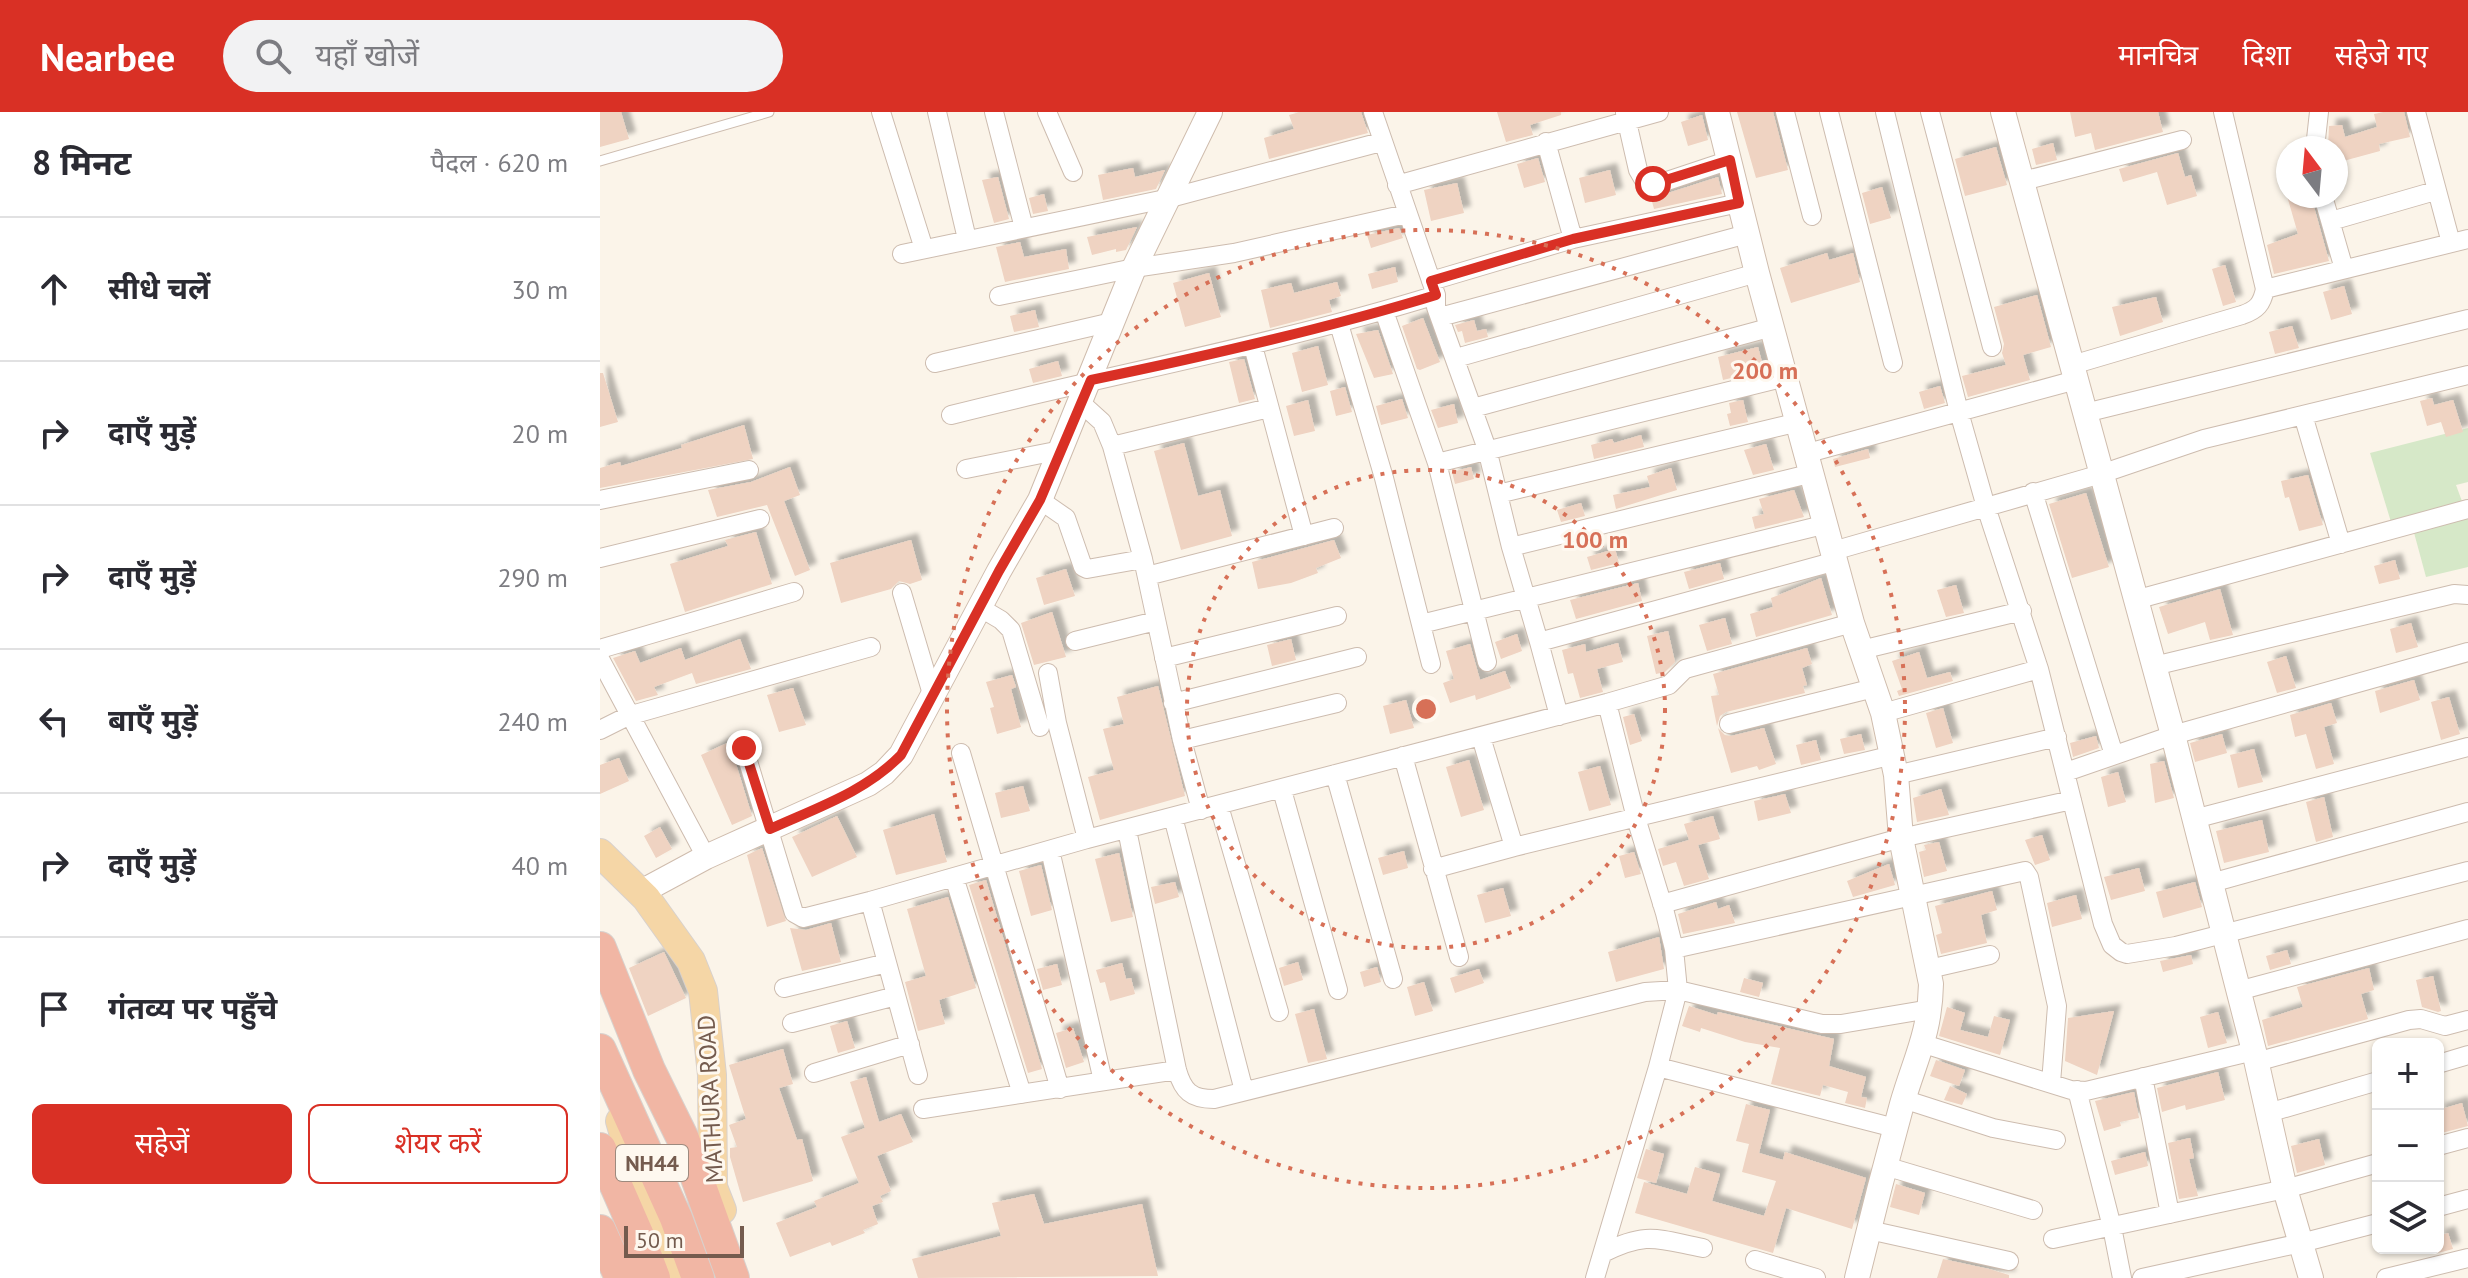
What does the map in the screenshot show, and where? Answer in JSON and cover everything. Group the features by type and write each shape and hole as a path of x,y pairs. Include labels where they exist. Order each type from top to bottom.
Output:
{"highway":[{"path":"600,948 649,1070 683,1139 733,1278"},
{"name":"MATHURA ROAD","path":"600,1050 676,1218 698,1278"},
{"name":"NH44","path":"600,1149 654,1278"},
{"path":"600,1231 618,1278"}],"main road":[{"name":"MATHURA ROAD","path":"600,853 641,892 691,961 703,991 712,1075 713,1187 748,1278"},
{"path":"600,1082 613,1097 644,1205 671,1278"},
{"path":"600,1256 618,1278"}],"street":[{"path":"881,112 924,249"},
{"path":"937,112 967,239"},
{"path":"994,112 1024,228"},
{"path":"1047,112 1073,172"},
{"path":"641,892 706,857 868,784 901,755 1040,500 1134,268 1210,112"},
{"path":"1373,112 1487,449 1559,716"},
{"path":"1397,185 1626,117 1659,112"},
{"path":"1717,112 1757,273 1852,623 1883,713 1894,765 1901,838 1929,969 1930,1009 1924,1044 1903,1099 1857,1278"},
{"path":"1785,112 1812,216"},
{"path":"1829,112 1893,363"},
{"path":"1885,112 1959,412 1986,507 2039,669 2103,924 2116,949 2127,954 2176,946 2468,871"},
{"path":"1930,112 1992,347"},
{"path":"2003,112 2173,735 2255,1056 2285,1189 2311,1278"},
{"path":"1511,547 1810,463 2248,313 2262,302 2265,289 2223,112"},
{"path":"2316,136 2319,112"},
{"path":"2265,289 2459,241 2435,191 2416,112"},
{"path":"1626,117 1638,170 1645,182 1661,183 1730,160"},
{"path":"2023,181 2182,140"},
{"path":"902,254 1170,198 1381,142"},
{"path":"1546,142 1573,239"},
{"path":"2331,221 2435,191"},
{"path":"951,415 1339,324 1384,311 1433,288 1573,239 1739,203"},
{"path":"2327,208 2344,269"},
{"path":"999,296 1134,268 1234,253 1406,214"},
{"path":"1440,317 1747,234"},
{"path":"1456,358 1757,273"},
{"path":"1384,311 1437,463 1487,662"},
{"path":"2085,413 2468,319"},
{"path":"935,363 1112,322"},
{"path":"1339,324 1384,478 1431,664"},
{"path":"1473,408 1772,327"},
{"path":"1253,346 1304,536"},
{"path":"1539,642 1835,556 2204,439 2468,375"},
{"path":"1437,463 1786,377"},
{"path":"1081,403 1102,422 1112,446 1145,568 1182,740 1210,808 1279,1012"},
{"path":"1112,446 1269,408"},
{"path":"2303,415 2341,544"},
{"path":"1498,494 1799,422"},
{"path":"966,469 1061,450"},
{"path":"600,500 749,470"},
{"path":"2033,492 2114,755"},
{"path":"1040,500 1066,518 1080,562 1087,569 1145,568 1334,528"},
{"path":"2135,600 2468,509"},
{"path":"600,558 760,519"},
{"path":"1421,624 1827,524"},
{"path":"600,649 794,592"},
{"path":"902,593 932,694"},
{"path":"2154,666 2454,594 2468,595"},
{"path":"979,607 1011,630 1040,727"},
{"path":"1861,650 2022,611"},
{"path":"1164,658 1337,616"},
{"path":"1075,641 1156,621"},
{"path":"744,748 789,900 798,917 870,901 1087,839 1607,703 1669,685 1685,669 1852,623"},
{"path":"600,730 628,716 871,647"},
{"path":"2066,772 2173,735 2468,652"},
{"path":"1173,703 1357,657"},
{"path":"600,659 706,857"},
{"path":"1883,713 2039,669"},
{"path":"1048,673 1057,723 1087,839"},
{"path":"1729,724 1874,688"},
{"path":"1182,740 1337,703"},
{"path":"1595,1278 1678,990 1674,949 1607,703"},
{"path":"1481,737 1514,847"},
{"path":"1433,869 1636,818 1894,765 2057,737"},
{"path":"2194,819 2468,747"},
{"path":"961,753 1060,1089"},
{"path":"1403,756 1459,957"},
{"path":"1335,774 1393,979"},
{"path":"1282,790 1338,990"},
{"path":"1662,904 1901,838 2072,800"},
{"path":"2211,883 2468,812"},
{"path":"1173,817 1244,1091"},
{"path":"1127,830 1177,1070 1184,1090 1200,1099 1214,1099 1645,992 1678,990 1822,1024 1841,1024 1930,1009"},
{"path":"1050,850 1103,1081"},
{"path":"1674,949 2025,871 2029,877 2057,1006 2051,1083"},
{"path":"954,877 1022,1094"},
{"path":"870,901 918,1075"},
{"path":"2238,991 2468,929"},
{"path":"1929,969 1990,955"},
{"path":"784,988 887,963"},
{"path":"600,980 649,1070"},
{"path":"792,1023 896,996"},
{"path":"1924,1044 2086,1091 2415,1019 2441,1026 2468,1020"},
{"path":"814,1073 910,1044"},
{"path":"2444,1062 2468,1055"},
{"path":"1658,1067 1895,1128"},
{"path":"923,1109 1177,1070"},
{"path":"2143,1077 2170,1214"},
{"path":"2268,1113 2372,1083"},
{"path":"2077,1090 2122,1278"},
{"path":"1903,1099 1993,1128 2056,1140"},
{"path":"2444,1144 2468,1138"},
{"path":"2053,1239 2285,1189 2372,1165"},
{"path":"1885,1166 2033,1210"},
{"path":"2444,1205 2468,1199"},
{"path":"2142,1278 2372,1225"},
{"path":"1869,1230 2009,1261"},
{"path":"1603,1253 1624,1242 1648,1237 1703,1248"},
{"path":"2386,1278 2468,1258"},
{"path":"1755,1260 1816,1278"}],"lane":[{"path":"600,161 769,112"}],"green space":[{"path":"2468,428 2468,482 2456,485 2463,504 2391,522 2370,453"},
{"path":"2468,515 2468,567 2426,577 2413,529"}],"building":[{"path":"600,112 621,112 629,139 600,147"},
{"path":"1300,112 1361,112 1368,133 1269,159 1264,138 1294,129 1289,115"},
{"path":"1497,112 1561,112 1561,115 1530,125 1533,135 1506,142"},
{"path":"1737,112 1773,112 1788,170 1756,178"},
{"path":"2070,112 2158,112 2163,132 2095,150 2091,133 2075,137"},
{"path":"2404,112 2410,137 2379,144 2380,151 2348,160 2348,136 2377,127 2374,114"},
{"path":"1702,115 1708,140 1688,146 1681,122"},
{"path":"2342,125 2345,136 2329,136 2329,126"},
{"path":"2053,143 2057,160 2036,165 2032,149"},
{"path":"1996,147 2007,185 1965,196 1955,159"},
{"path":"2178,153 2185,177 2191,175 2197,196 2167,205 2157,172 2123,182 2119,169"},
{"path":"1538,158 1545,182 1524,188 1517,164"},
{"path":"1133,168 1135,177 1165,170 1156,189 1103,200 1098,175"},
{"path":"1610,170 1616,195 1585,203 1579,178"},
{"path":"998,177 1009,219 994,223 982,180"},
{"path":"1718,177 1722,194 1654,209 1650,194 1665,194"},
{"path":"1457,183 1464,213 1431,221 1424,190"},
{"path":"1882,187 1891,218 1870,224 1862,193"},
{"path":"1044,194 1048,211 1033,214 1029,198"},
{"path":"2290,208 2314,208 2329,261 2274,274 2267,245 2298,234"},
{"path":"1137,227 1126,250 1116,252 1116,249 1092,255 1087,237"},
{"path":"1399,228 1403,238 1371,248 1367,235"},
{"path":"1020,242 1024,257 1066,249 1069,269 1005,282 996,247"},
{"path":"1827,253 1829,260 1853,253 1860,282 1791,303 1780,268"},
{"path":"2225,265 2236,302 2223,306 2212,269"},
{"path":"1395,267 1398,282 1372,289 1368,274"},
{"path":"1209,273 1221,317 1185,327 1173,283"},
{"path":"1337,282 1341,296 1329,300 1332,312 1270,328 1261,290 1291,283 1294,293"},
{"path":"2344,286 2352,314 2331,320 2323,292"},
{"path":"2037,295 2051,347 2023,355 2030,380 1968,397 1962,376 2006,365 1994,307"},
{"path":"2156,297 2163,322 2120,336 2112,307"},
{"path":"1035,310 1039,327 1014,332 1010,316"},
{"path":"1423,318 1440,362 1420,370 1402,326"},
{"path":"1474,320 1477,331 1486,329 1488,337 1465,343 1462,331 1458,332 1455,325"},
{"path":"2292,326 2299,348 2275,354 2269,332"},
{"path":"1378,330 1393,374 1374,378 1356,334"},
{"path":"1318,346 1328,385 1302,392 1292,353"},
{"path":"1758,347 1764,370 1723,380 1718,357"},
{"path":"1244,359 1255,399 1239,403 1229,362"},
{"path":"1058,361 1062,376 1033,383 1029,369"},
{"path":"600,373 603,373 618,422 600,427"},
{"path":"1940,386 1945,403 1924,409 1919,392"},
{"path":"1345,387 1352,412 1336,416 1330,391"},
{"path":"2432,398 2434,405 2453,400 2463,432 2446,437 2441,422 2427,426 2420,401"},
{"path":"1402,399 1408,418 1381,425 1376,406"},
{"path":"1308,400 1315,431 1294,436 1286,406"},
{"path":"1743,400 1748,422 1730,426 1727,414 1731,413 1729,403"},
{"path":"1454,404 1458,423 1438,428 1431,410"},
{"path":"744,425 753,459 600,488 600,468 620,462 621,466 682,448 681,445"},
{"path":"1641,435 1644,447 1594,459 1591,445 1612,439 1614,443"},
{"path":"1184,443 1198,496 1220,490 1232,536 1181,550 1154,451"},
{"path":"1766,444 1774,470 1753,475 1744,450"},
{"path":"1868,449 1870,458 1835,467 1833,459"},
{"path":"790,467 800,495 784,501 810,570 795,576 767,505 717,517 708,490 751,482"},
{"path":"1471,467 1474,479 1455,484 1452,472"},
{"path":"1671,468 1677,490 1616,509 1613,495 1650,487 1647,476"},
{"path":"2308,475 2323,525 2299,531 2281,481"},
{"path":"1794,490 1804,517 1755,529 1752,517 1764,514 1759,499"},
{"path":"2086,493 2109,567 2072,578 2049,504"},
{"path":"1581,503 1585,516 1561,522 1557,510"},
{"path":"756,532 772,584 685,612 670,564 728,546 725,540"},
{"path":"911,540 922,580 910,584 899,581 891,589 841,603 830,563"},
{"path":"1334,540 1341,558 1316,568 1318,573 1291,583 1258,589 1252,562"},
{"path":"1615,549 1619,563 1591,570 1587,557"},
{"path":"2395,560 2400,579 2379,584 2374,566"},
{"path":"1720,563 1724,579 1689,589 1684,572"},
{"path":"1066,569 1075,596 1044,605 1036,578"},
{"path":"1821,578 1832,615 1756,637 1750,614 1773,607 1771,598"},
{"path":"1638,583 1642,601 1576,619 1570,600"},
{"path":"1956,585 1964,613 1946,617 1937,590"},
{"path":"2220,589 2233,635 2210,640 2205,622 2168,634 2159,607"},
{"path":"1052,612 1066,657 1034,665 1021,623"},
{"path":"1725,618 1732,644 1707,651 1699,625"},
{"path":"2411,623 2418,647 2396,653 2390,629"},
{"path":"1668,631 1675,662 1665,672 1656,674 1647,636"},
{"path":"1517,634 1522,651 1501,659 1495,642"},
{"path":"740,639 751,669 696,684 692,673 654,687 658,695 636,701 613,658 635,651 640,663 681,648 685,660"},
{"path":"1291,639 1296,660 1272,666 1267,645"},
{"path":"1618,643 1623,662 1597,669 1603,692 1580,698 1573,673 1568,674 1562,650 1585,644 1586,652"},
{"path":"1470,644 1480,680 1505,671 1511,688 1476,700 1475,695 1450,703 1443,683 1454,679 1446,651"},
{"path":"1807,648 1812,664 1802,668 1807,685 1803,686 1805,693 1726,712 1720,716 1717,726 1711,696 1719,695 1713,674"},
{"path":"1919,652 1927,678 1950,672 1953,681 1899,696 1897,691 1902,689 1892,661"},
{"path":"2286,656 2296,688 2277,693 2267,662"},
{"path":"1012,675 1016,687 1011,689 1021,727 997,734 990,708 994,707 986,682"},
{"path":"2414,680 2420,700 2380,713 2375,691"},
{"path":"1158,686 1185,796 1100,820 1088,777 1114,770 1103,729 1124,724 1117,697"},
{"path":"793,688 806,725 779,732 767,695"},
{"path":"2449,697 2460,734 2441,740 2431,702"},
{"path":"1406,700 1414,728 1390,734 1383,706"},
{"path":"2331,703 2337,723 2324,727 2334,764 2316,769 2306,734 2295,737 2290,715"},
{"path":"1943,708 1953,743 1936,748 1926,713"},
{"path":"1634,714 1642,741 1630,745 1623,717"},
{"path":"1718,728 1731,736 1764,728 1776,764 1759,770 1757,766 1731,773"},
{"path":"1861,734 1865,750 1844,754 1840,739"},
{"path":"2222,734 2227,753 2195,762 2190,743"},
{"path":"2096,736 2099,748 2073,757 2070,743"},
{"path":"1816,740 1821,760 1801,765 1796,745"},
{"path":"727,743 752,816 732,825 701,755"},
{"path":"2254,749 2263,782 2238,788 2230,755"},
{"path":"619,758 629,781 600,794 600,765"},
{"path":"1469,760 1484,810 1461,817 1446,767"},
{"path":"2164,761 2174,798 2155,803 2150,764"},
{"path":"1600,766 1611,805 1589,811 1578,772"},
{"path":"2118,772 2126,802 2108,807 2101,777"},
{"path":"1023,786 1030,811 1001,818 995,793"},
{"path":"1941,789 1949,815 1917,822 1913,798"},
{"path":"1785,794 1791,813 1758,821 1754,801"},
{"path":"2324,797 2333,837 2316,842 2306,802"},
{"path":"934,814 947,862 896,875 883,830"},
{"path":"837,816 857,857 812,877 792,837"},
{"path":"1713,816 1720,839 1698,845 1709,879 1684,886 1676,862 1663,866 1658,849 1689,840 1684,824"},
{"path":"2262,820 2269,852 2224,863 2216,831"},
{"path":"660,827 672,849 656,858 644,836"},
{"path":"2042,835 2050,860 2035,865 2025,840"},
{"path":"1939,842 1947,871 1924,877 1919,852 1926,850 1924,845"},
{"path":"762,848 786,921 767,927 747,855"},
{"path":"1404,851 1408,868 1383,875 1378,858"},
{"path":"1634,852 1641,874 1625,878 1619,856"},
{"path":"1119,853 1133,917 1111,922 1095,859"},
{"path":"1889,864 1895,885 1853,897 1847,881"},
{"path":"1041,865 1052,910 1031,916 1019,871"},
{"path":"2139,868 2145,891 2111,900 2104,877"},
{"path":"986,880 1042,1069 1028,1073 969,885"},
{"path":"1175,882 1179,897 1155,904 1151,887"},
{"path":"2195,882 2202,907 2163,918 2156,892"},
{"path":"1503,888 1511,916 1485,923 1477,895"},
{"path":"1992,891 1997,910 1981,915 1987,943 1941,954 1936,935 1942,933 1935,906"},
{"path":"2076,895 2082,919 2052,927 2047,903"},
{"path":"948,897 976,988 939,1000 945,1024 918,1031 905,982 926,976 907,909"},
{"path":"1716,902 1718,909 1729,905 1735,923 1683,934 1678,914"},
{"path":"831,923 841,962 802,971 790,928 806,930"},
{"path":"1659,937 1664,969 1616,982 1608,952"},
{"path":"2287,950 2291,964 2270,970 2266,956"},
{"path":"664,952 686,998 648,1016 629,968"},
{"path":"2191,955 2193,964 2163,972 2160,961"},
{"path":"1298,962 1303,980 1284,986 1279,968"},
{"path":"1122,963 1126,979 1131,978 1135,994 1110,1001 1105,982 1100,983 1096,970"},
{"path":"1057,964 1062,985 1043,990 1037,969"},
{"path":"1377,967 1381,982 1364,987 1360,972"},
{"path":"2369,968 2374,990 2361,994 2368,1019 2268,1046 2262,1020 2303,1007 2297,987"},
{"path":"1479,969 1484,983 1455,993 1450,978"},
{"path":"2433,976 2441,1011 2438,1012 2422,1007 2416,980"},
{"path":"1744,978 1763,983 1759,997 1740,992"},
{"path":"1424,982 1433,1011 1415,1016 1407,987"},
{"path":"1689,1006 1717,1015 1718,1012 1834,1039 1829,1066 1866,1077 1861,1097 1867,1098 1865,1108 1845,1103 1848,1092 1823,1085 1820,1096 1771,1084 1780,1048 1682,1026"},
{"path":"1947,1007 1965,1013 1960,1030 1988,1037 1994,1016 2010,1020 2000,1055 1939,1036"},
{"path":"1314,1009 1327,1059 1308,1063 1295,1014"},
{"path":"2114,1011 2097,1075 2065,1061 2068,1018"},
{"path":"2218,1012 2227,1043 2208,1048 2200,1017"},
{"path":"847,1021 855,1048 838,1053 830,1026"},
{"path":"1073,1028 1084,1062 1066,1068 1056,1033"},
{"path":"783,1049 793,1084 779,1088 797,1140 802,1139 813,1181 743,1202 730,1157 730,1148 737,1147 729,1125 746,1119 729,1065"},
{"path":"1936,1060 1965,1070 1959,1086 1930,1076"},
{"path":"2218,1072 2225,1100 2186,1110 2185,1105 2162,1112 2157,1088"},
{"path":"866,1077 879,1122 901,1114 913,1142 877,1156 891,1191 880,1196 883,1202 872,1206 878,1224 863,1230 865,1233 832,1246 830,1242 790,1257 776,1223 817,1207 814,1201 859,1183 841,1137 865,1128 850,1082"},
{"path":"1950,1086 1967,1094 1962,1105 1944,1100"},
{"path":"2134,1092 2139,1118 2120,1122 2121,1126 2104,1131 2095,1101"},
{"path":"2462,1103 2468,1126 2444,1132 2444,1108"},
{"path":"1746,1104 1770,1110 1759,1153 1783,1160 1785,1152 1866,1178 1852,1229 1786,1208 1773,1253 1635,1213 1644,1182 1687,1194 1695,1167 1720,1174 1712,1201 1764,1216 1776,1181 1742,1172 1749,1144 1736,1141"},
{"path":"2190,1138 2194,1158 2189,1159 2198,1196 2179,1199 2168,1143"},
{"path":"2319,1139 2325,1165 2297,1173 2291,1146"},
{"path":"1646,1149 1664,1154 1656,1183 1637,1178"},
{"path":"2145,1152 2148,1166 2115,1175 2111,1161"},
{"path":"1896,1184 1925,1193 1919,1215 1890,1207"},
{"path":"1034,1194 1044,1224 1142,1204 1158,1276 918,1278 912,1259 1001,1236 992,1203"},
{"path":"2448,1233 2453,1249 2444,1251 2444,1234"},
{"path":"1943,1259 1989,1269 2009,1275 2009,1278 1937,1278"}],"route":[{"path":"744,748 770,829 868,784 901,755 1040,500 1091,380 1253,346 1339,324 1436,295 1431,281 1573,239 1739,203 1730,160 1653,184"}]}
